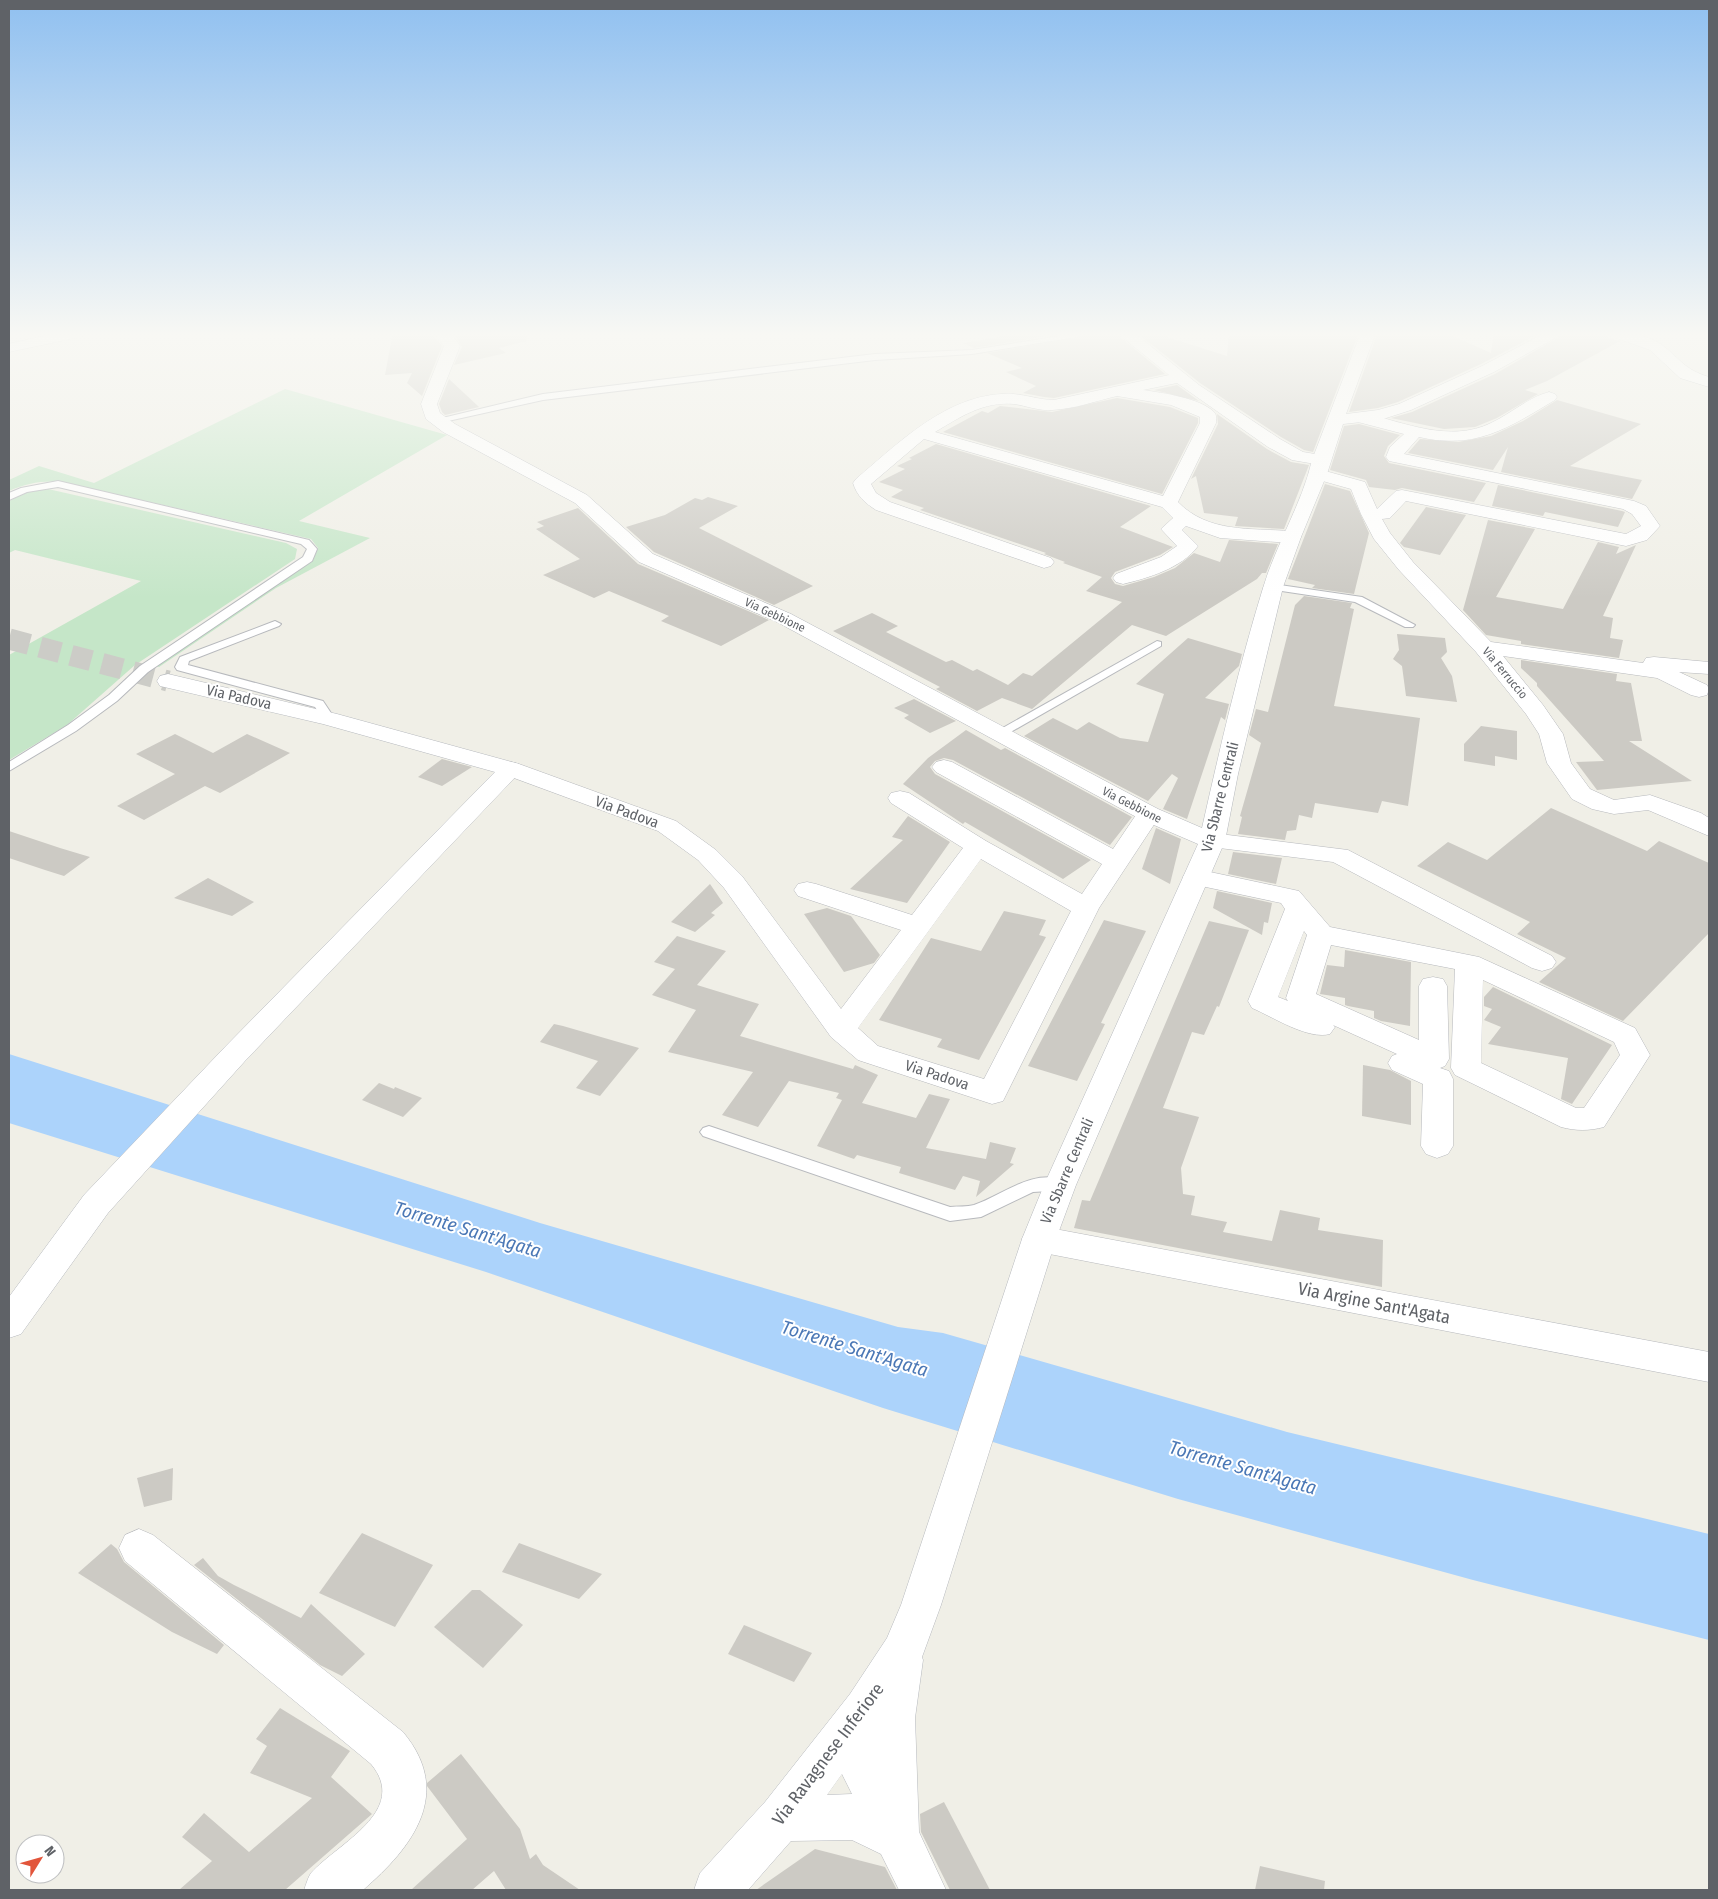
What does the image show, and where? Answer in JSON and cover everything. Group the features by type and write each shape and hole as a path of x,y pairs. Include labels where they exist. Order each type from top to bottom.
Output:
{"street":[{"name":"Via Gebbione","path":"440,421 449,428 582,499 646,558 784,618 1148,814 1212,841 1339,855 1542,962"},
{"path":"943,421 922,433 862,483 864,492 869,498 883,506 1044,562"},
{"path":"1168,503 1208,421"},
{"name":"Via Ferruccio","path":"1242,421 1274,443 1359,486 1381,535 1406,566 1484,648 1535,710 1551,734 1559,763 1581,794 1600,804 1614,807 1650,802 1692,818 1709,829"},
{"name":"Via Sbarre Centrali","path":"921,1605 1037,1244 1060,1185 1212,841 1226,774 1273,587 1338,421"},
{"path":"1374,421 1416,431 1453,436 1475,434 1506,421"},
{"path":"1383,514 1402,494 1626,540 1638,538 1647,533 1651,526 1639,510 1628,505 1395,458 1396,451 1416,431"},
{"path":"922,433 1168,503 1184,519 1220,532 1291,537"},
{"path":"1123,578 1176,557 1186,550 1188,546 1170,529 1184,519"},
{"path":"1484,648 1662,672 1698,690"},
{"path":"1644,670 1654,663 1709,668"},
{"name":"Via Padova","path":"168,680 329,719 511,769 667,826 708,855 733,882 841,1030 868,1053 992,1093 1086,908"},
{"path":"944,767 1117,862"},
{"path":"9,1324 96,1204 235,1054 511,769"},
{"path":"900,798 977,846 1086,908 1148,814"},
{"path":"841,1030 977,846"},
{"path":"1196,877 1290,897 1322,934 1469,963 1624,1034 1635,1055 1593,1119 1572,1119 1466,1068 1469,963"},
{"path":"807,890 918,926"},
{"path":"1299,908 1262,1001 1438,1079 1437,1146"},
{"path":"1322,934 1300,998 1434,1060 1433,986"},
{"name":"Via Argine Sant'Agata","path":"1037,1244 1709,1367"},
{"path":"138,1548 387,1748 399,1763 405,1782 404,1804 394,1826 380,1845 327,1890"},
{"name":"Via Ravagnese Inferiore","path":"717,1890 781,1818 866,1710 903,1651 921,1605"},
{"path":"896,1837 893,1718 903,1651"},
{"path":"846,1735 923,1890"},
{"path":"781,1818 854,1817 896,1837"}],"lane":[{"path":"9,497 24,490 58,484 305,542 312,548 308,559 144,669 113,698 72,728 9,767"},
{"path":"1273,587 1358,599 1409,626"},
{"path":"275,624 184,659 181,667 319,704 329,719"},
{"path":"998,734 1157,644"},
{"path":"709,1132 950,1214 975,1212 1031,1185 1060,1185"}],"green space":[{"path":"221,421 396,421 447,435 299,521 370,538 276,588 159,667 153,665 313,560 318,548 311,539 63,482 35,483 9,491 9,480 39,466 94,483"},
{"path":"48,489 286,543 297,549 295,559 135,665 67,725 9,760 9,655 141,581 15,550 9,553 9,501 28,492"}],"water":[{"name":"Torrente Sant'Agata","path":"9,1054 540,1223 898,1327 943,1333 1287,1432 1709,1534 1709,1640 1473,1580 1178,1499 883,1408 486,1272 9,1123"}],"building":[{"path":"964,421 1198,421 1162,494 943,432"},
{"path":"1218,421 1226,421 1267,449 1291,462 1309,465 1284,529 1235,526 1238,517 1204,513 1196,476 1191,479 1218,424"},
{"path":"1256,421 1325,421 1313,452 1304,450"},
{"path":"1404,421 1491,421 1475,427 1444,429"},
{"path":"1523,421 1629,421 1641,424 1570,466 1642,480 1632,499 1501,472 1508,447 1493,470 1408,453 1420,439 1458,442 1491,436"},
{"path":"1359,424 1400,435 1388,446 1384,456 1389,463 1486,483 1474,502 1402,488 1395,490 1369,487 1366,480 1330,470 1344,426"},
{"path":"936,444 1151,506 1120,527 1173,547 1160,555 1115,572 1111,578 1115,584 1123,586 1154,577 1175,568 1194,553 1220,562 1229,540 1278,544 1266,573 1262,573 1257,579 1166,636 1132,625 1032,709 1002,698 977,711 936,689 940,687 833,631 872,613 898,626 886,632 946,662 952,660 973,671 977,669 1008,685 1023,673 1032,676 1122,602 1086,591 1102,577 1063,563 1065,562 1044,554 1046,553 920,510 924,508 891,497 903,490 879,482 905,469 897,466"},
{"path":"1325,484 1350,491 1369,533 1354,594 1312,588 1315,585 1288,579"},
{"path":"1498,485 1625,512 1618,527 1545,512 1543,516 1492,506"},
{"path":"708,497 738,506 699,528 813,586 774,605 654,552 626,527 665,515 695,498 702,500"},
{"path":"1426,507 1466,515 1440,555 1404,547 1400,543"},
{"path":"578,508 638,564 769,620 721,646 661,621 669,616 609,591 594,598 543,575 580,559 536,529 544,526 537,522"},
{"path":"1488,520 1535,529 1496,597 1563,609 1598,542 1619,547 1616,554 1636,545 1603,616 1613,618 1610,638 1623,640 1619,658 1521,644 1521,641 1486,635 1463,610"},
{"path":"1304,596 1352,603 1350,608 1354,609 1334,706 1420,718 1408,806 1382,801 1378,813 1315,803 1312,818 1299,815 1296,830 1287,831 1285,840 1238,834 1242,817 1240,816 1261,743 1249,735 1256,709 1268,712 1295,605"},
{"path":"1397,634 1445,638 1447,652 1441,658 1452,676 1457,702 1406,696 1402,666 1393,659 1399,650"},
{"path":"1188,638 1242,654 1239,666 1205,698 1229,704 1225,720 1221,717 1187,819 1163,809 1178,778 1172,774 1148,801 1024,736 1053,718 1077,730 1089,722 1120,738 1148,742 1164,694 1136,684"},
{"path":"1521,660 1617,674 1616,681 1631,683 1642,741 1629,741 1692,781 1597,790 1576,762 1604,761 1537,686 1537,683 1521,668"},
{"path":"914,699 956,721 930,733 904,718 909,715 894,708"},
{"path":"1481,726 1517,731 1517,760 1495,756 1495,766 1464,761 1464,744"},
{"path":"966,730 1001,750 1005,748 1132,817 1110,845 953,760 944,758 935,761 930,767 935,774 1091,860 1063,879 965,822 963,824 903,784 928,758"},
{"path":"175,734 213,753 247,734 290,753 220,793 205,786 144,820 117,806 175,774 136,754"},
{"path":"442,759 472,767 442,786 418,777"},
{"path":"1551,808 1647,851 1659,841 1709,863 1709,933 1623,1021 1539,982 1566,958 1517,934 1530,922 1417,866 1448,842 1487,860"},
{"path":"908,816 950,842 907,903 850,889 903,840 892,837"},
{"path":"1156,828 1181,839 1170,884 1142,869"},
{"path":"9,831 90,857 64,876 45,870 9,858"},
{"path":"1233,852 1282,858 1276,884 1228,874"},
{"path":"208,878 254,902 232,916 174,898"},
{"path":"710,884 723,903 711,913 715,915 695,932 671,922"},
{"path":"1217,891 1272,903 1268,923 1264,922 1262,935 1213,908"},
{"path":"827,908 851,916 880,955 874,963 844,972 804,914"},
{"path":"1004,911 1046,920 1039,935 1046,937 979,1060 937,1047 942,1039 879,1020 931,938 981,951"},
{"path":"1104,920 1146,931 1101,1023 1105,1024 1077,1081 1028,1066"},
{"path":"1209,921 1249,930 1219,1007 1217,1006 1204,1035 1192,1032 1163,1108 1199,1117 1181,1168 1183,1194 1195,1196 1191,1215 1227,1222 1223,1232 1272,1241 1280,1210 1320,1218 1318,1230 1383,1240 1382,1287 1074,1228 1082,1200 1090,1201"},
{"path":"677,936 726,951 697,985 759,1004 740,1036 853,1069 855,1065 878,1075 862,1103 916,1118 929,1094 950,1099 926,1148 986,1159 990,1142 1016,1148 1010,1163 1014,1164 976,1197 980,1181 963,1176 955,1190 899,1173 901,1167 857,1155 854,1159 817,1146 842,1100 836,1098 839,1093 789,1081 758,1127 722,1115 753,1072 668,1052 696,1010 652,995 675,969 654,962"},
{"path":"1345,950 1411,962 1410,1026 1381,1021 1374,1018 1374,1011 1345,1005 1345,998 1320,994 1327,965 1344,967"},
{"path":"1493,987 1612,1045 1572,1104 1561,1099 1568,1058 1488,1044 1501,1027 1484,1020 1492,1009 1484,1006 1484,997"},
{"path":"554,1024 639,1048 600,1096 576,1088 598,1061 540,1042"},
{"path":"1363,1065 1390,1070 1411,1081 1411,1125 1362,1116"},
{"path":"379,1083 422,1098 403,1117 362,1100"},
{"path":"173,1468 172,1500 144,1507 137,1478"},
{"path":"362,1533 433,1565 395,1627 319,1593"},
{"path":"519,1543 602,1574 579,1599 502,1572"},
{"path":"111,1544 117,1549 124,1562 224,1645 217,1654 172,1632 78,1573"},
{"path":"203,1558 218,1576 301,1618 311,1604 365,1654 342,1676 320,1665 194,1565"},
{"path":"472,1590 480,1590 523,1625 483,1668 434,1627"},
{"path":"744,1625 812,1653 794,1682 728,1654"},
{"path":"280,1708 350,1751 331,1777 372,1814 285,1890 179,1890 212,1861 182,1837 204,1813 249,1852 312,1798 250,1773 267,1746 256,1739"},
{"path":"461,1754 520,1829 530,1859 536,1854 543,1865 580,1890 506,1890 494,1871 472,1890 411,1890 467,1839 427,1786 427,1783"},
{"path":"944,1802 990,1890 950,1890 921,1832 920,1814"},
{"path":"815,1849 885,1867 897,1890 756,1890"},
{"path":"1260,1866 1325,1881 1324,1890 1255,1890"}],"tunnel":[{"path":"9,639 168,681"}]}
